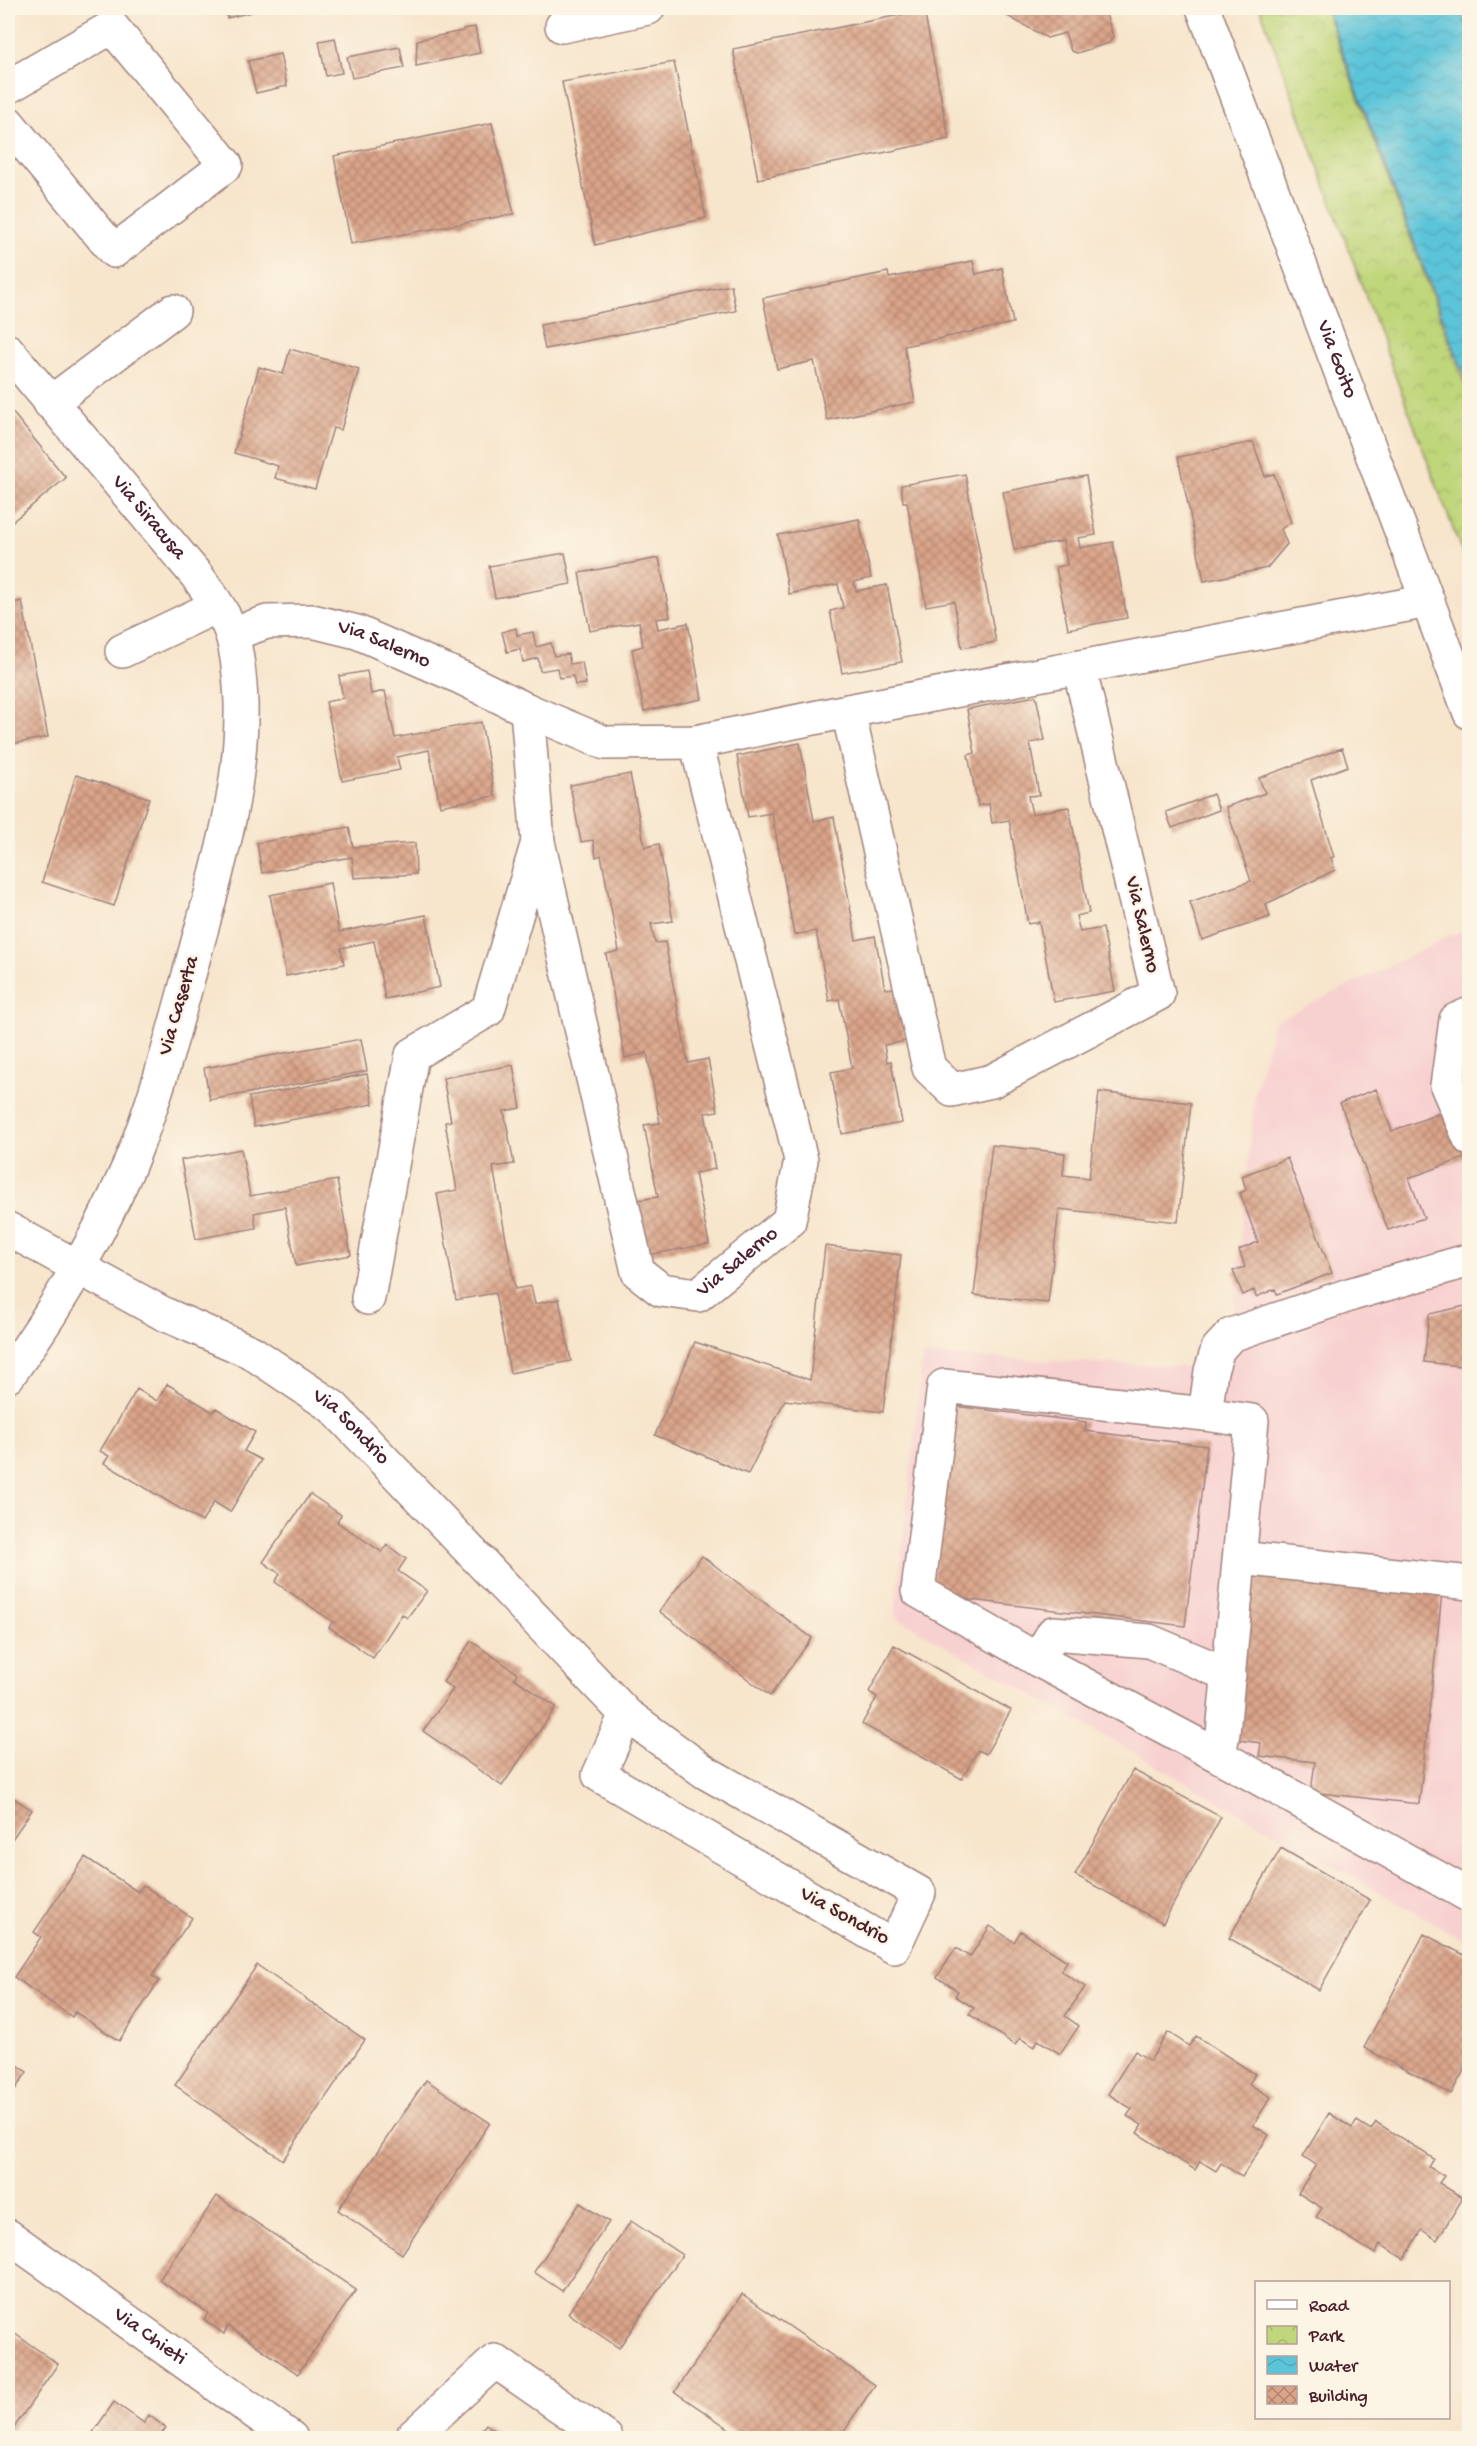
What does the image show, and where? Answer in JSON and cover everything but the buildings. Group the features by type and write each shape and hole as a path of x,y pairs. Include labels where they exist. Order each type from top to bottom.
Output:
{"street":[{"path":"562,26 648,8"},
{"name":"Via Goito","path":"1203,8 1470,713"},
{"path":"8,87 112,27 226,165 114,251 8,123"},
{"path":"50,403 173,311"},
{"name":"Via Siracusa","path":"8,351 197,576 225,620"},
{"name":"Via Salerno","path":"225,620 312,621 357,632 605,743 696,742 1428,601"},
{"path":"122,651 225,620"},
{"name":"Via Caserta","path":"8,1376 80,1268 128,1167 169,1048 227,836 239,774 242,728 240,678 225,620"},
{"name":"Via Salerno","path":"848,711 929,1068 952,1090 992,1081 1158,994 1079,667"},
{"name":"Via Salerno","path":"527,710 538,842 638,1272 661,1290 698,1295 789,1221 801,1160 696,742"},
{"name":"Via Salerno","path":"368,1298 412,1055 488,1010 538,842"},
{"path":"1470,1014 1456,1020 1447,1086 1470,1139"},
{"name":"Via Sondrio","path":"8,1229 164,1314 251,1352 333,1407 626,1714 705,1772 919,1893 894,1947 599,1775 626,1714"},
{"path":"1205,1414 1211,1371 1218,1349 1231,1335 1352,1294 1470,1260"},
{"path":"1219,1756 1229,1675 1252,1421 944,1386 918,1591 1038,1660 1219,1756 1470,1896"},
{"path":"1240,1558 1470,1583"},
{"path":"1038,1660 1053,1633 1149,1641 1229,1675"},
{"name":"Via Chieti","path":"8,2236 291,2439"},
{"path":"411,2439 495,2361 606,2439"}],"shaded area":[{"path":"1469,927 1469,1943 895,1617 923,1355 1191,1367 1233,1316 1255,1092 1274,1022"}],"green space":[{"path":"1260,8 1325,8 1449,341 1469,396 1469,571 1390,362"}],"water":[{"path":"1326,8 1460,8 1469,32 1469,388"}]}
